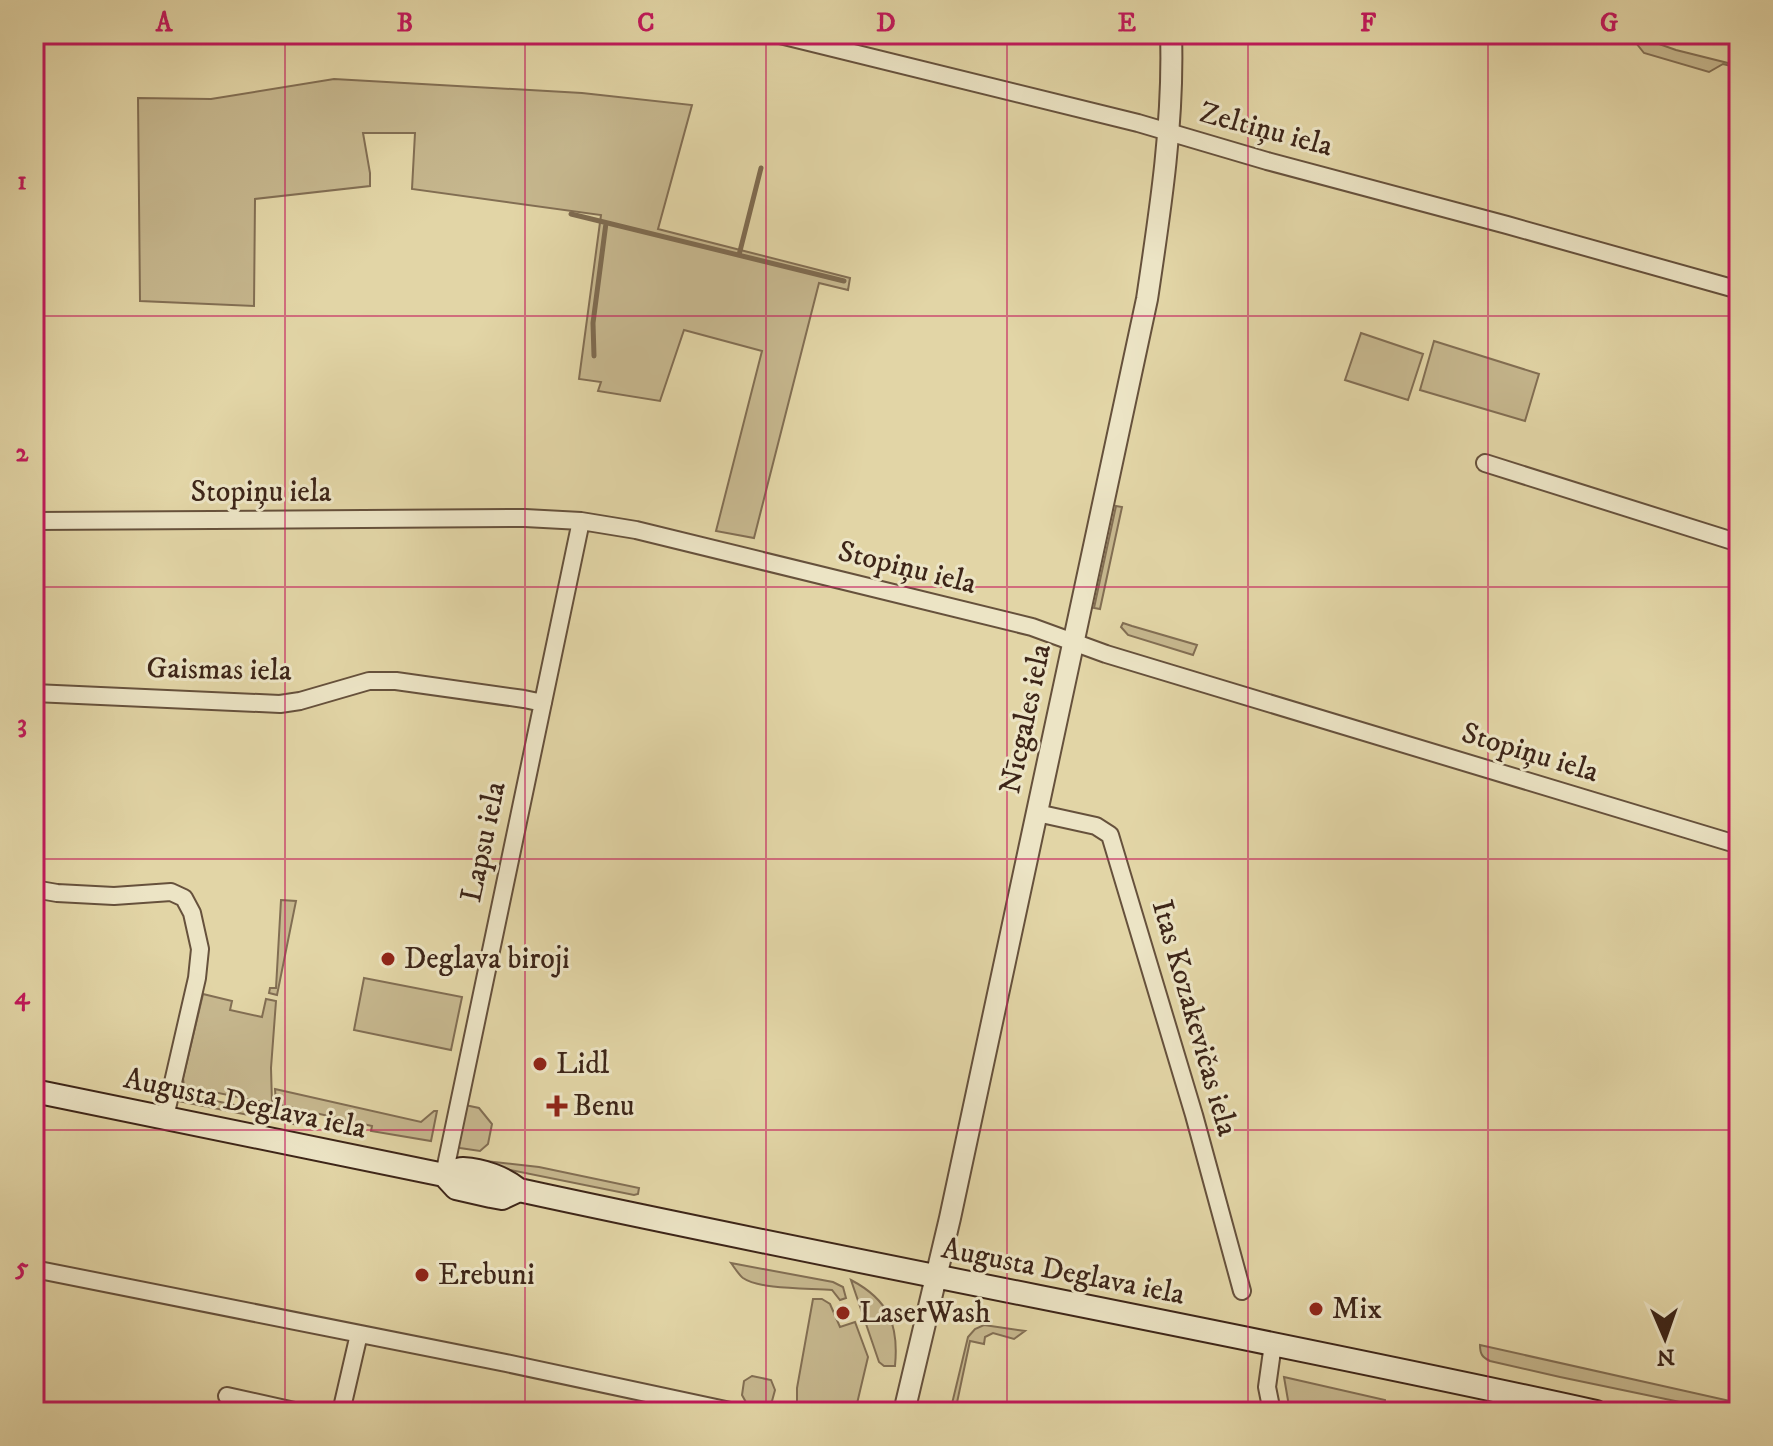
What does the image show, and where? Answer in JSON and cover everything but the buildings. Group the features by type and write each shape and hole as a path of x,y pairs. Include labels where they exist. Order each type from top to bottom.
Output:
{"main road":[{"name":"Augusta Deglava iela","path":"34,1091 444,1175 460,1168 506,1179 519,1190 1448,1379 1596,1412"}],"street":[{"name":"Zeltiņu iela","path":"776,34 1168,132 1739,290"},
{"name":"Nīcgales iela","path":"904,1412 952,1209 1147,299 1168,132 1171,34"},
{"path":"1485,463 1739,543"},
{"name":"Stopiņu iela","path":"34,521 510,518 581,521 636,530 1032,627 1074,643 1739,845"},
{"name":"Lapsu iela","path":"444,1175 581,521"},
{"name":"Gaismas iela","path":"34,693 280,704 369,681 396,681 543,703"},
{"name":"Itas Kozakevičas iela","path":"1037,813 1096,826 1110,835 1194,1115 1242,1291"},
{"path":"34,889 114,896 171,892 184,898 192,913 200,949 197,978 165,1117"},
{"path":"34,1269 735,1412"},
{"path":"341,1412 359,1334"},
{"path":"1272,1412 1267,1387 1273,1344"},
{"path":"227,1396 299,1412"}],"shaded area":[{"path":"1621,34 1631,34 1676,50 1736,65 1739,49 1739,68 1723,64 1709,72 1644,53 1632,38"},
{"path":"334,79 582,93 692,105 658,229 850,278 848,290 819,283 754,538 716,531 762,351 684,330 660,401 598,391 601,382 579,379 601,215 412,189 415,133 363,133 370,186 255,199 254,306 140,301 138,98 211,99"},
{"path":"1361,333 1423,354 1408,400 1345,380"},
{"path":"1434,341 1539,374 1525,421 1420,390"},
{"path":"1116,506 1122,507 1100,609 1094,608"},
{"path":"1123,623 1197,645 1193,655 1128,635 1121,627"},
{"path":"281,900 296,901 277,995 269,993 270,988 276,988"},
{"path":"364,978 462,997 451,1050 354,1030"},
{"path":"203,994 232,1001 230,1010 262,1017 266,999 276,1001 272,1104 184,1086 183,1078"},
{"path":"275,1089 421,1122 437,1111 431,1141 371,1131 372,1126 276,1104"},
{"path":"178,1093 291,1117 293,1124 178,1101"},
{"path":"465,1105 479,1108 492,1124 488,1144 480,1151 460,1148 457,1144"},
{"path":"476,1160 539,1167 639,1188 638,1194 476,1163"},
{"path":"731,1263 833,1282 843,1287 846,1298 840,1300 832,1290 773,1287 751,1282 741,1277"},
{"path":"851,1280 874,1296 889,1315 895,1338 895,1366 884,1366 879,1362"},
{"path":"813,1299 822,1299 830,1304 840,1327 855,1322 868,1357 855,1412 802,1412 797,1404 797,1388"},
{"path":"984,1325 1025,1331 1014,1339 993,1333 985,1337 984,1344 970,1341 955,1412 950,1412 968,1337"},
{"path":"1480,1345 1739,1403 1739,1412 1490,1361 1482,1355"},
{"path":"752,1376 771,1380 775,1390 772,1401 763,1406 747,1404 742,1395 744,1381"},
{"path":"1284,1377 1385,1400 1384,1412 1290,1412"}],"waterway":[{"path":"739,255 761,168"},
{"path":"571,214 844,281"},
{"path":"594,356 593,323 606,223"}],"place":[{"name":"Deglava biroji","path":"388,959"},
{"name":"Lidl","path":"540,1064"},
{"name":"Benu","path":"557,1106"},
{"name":"Erebuni","path":"422,1275"},
{"name":"Mix","path":"1316,1309"},
{"name":"LaserWash","path":"843,1313"}]}
